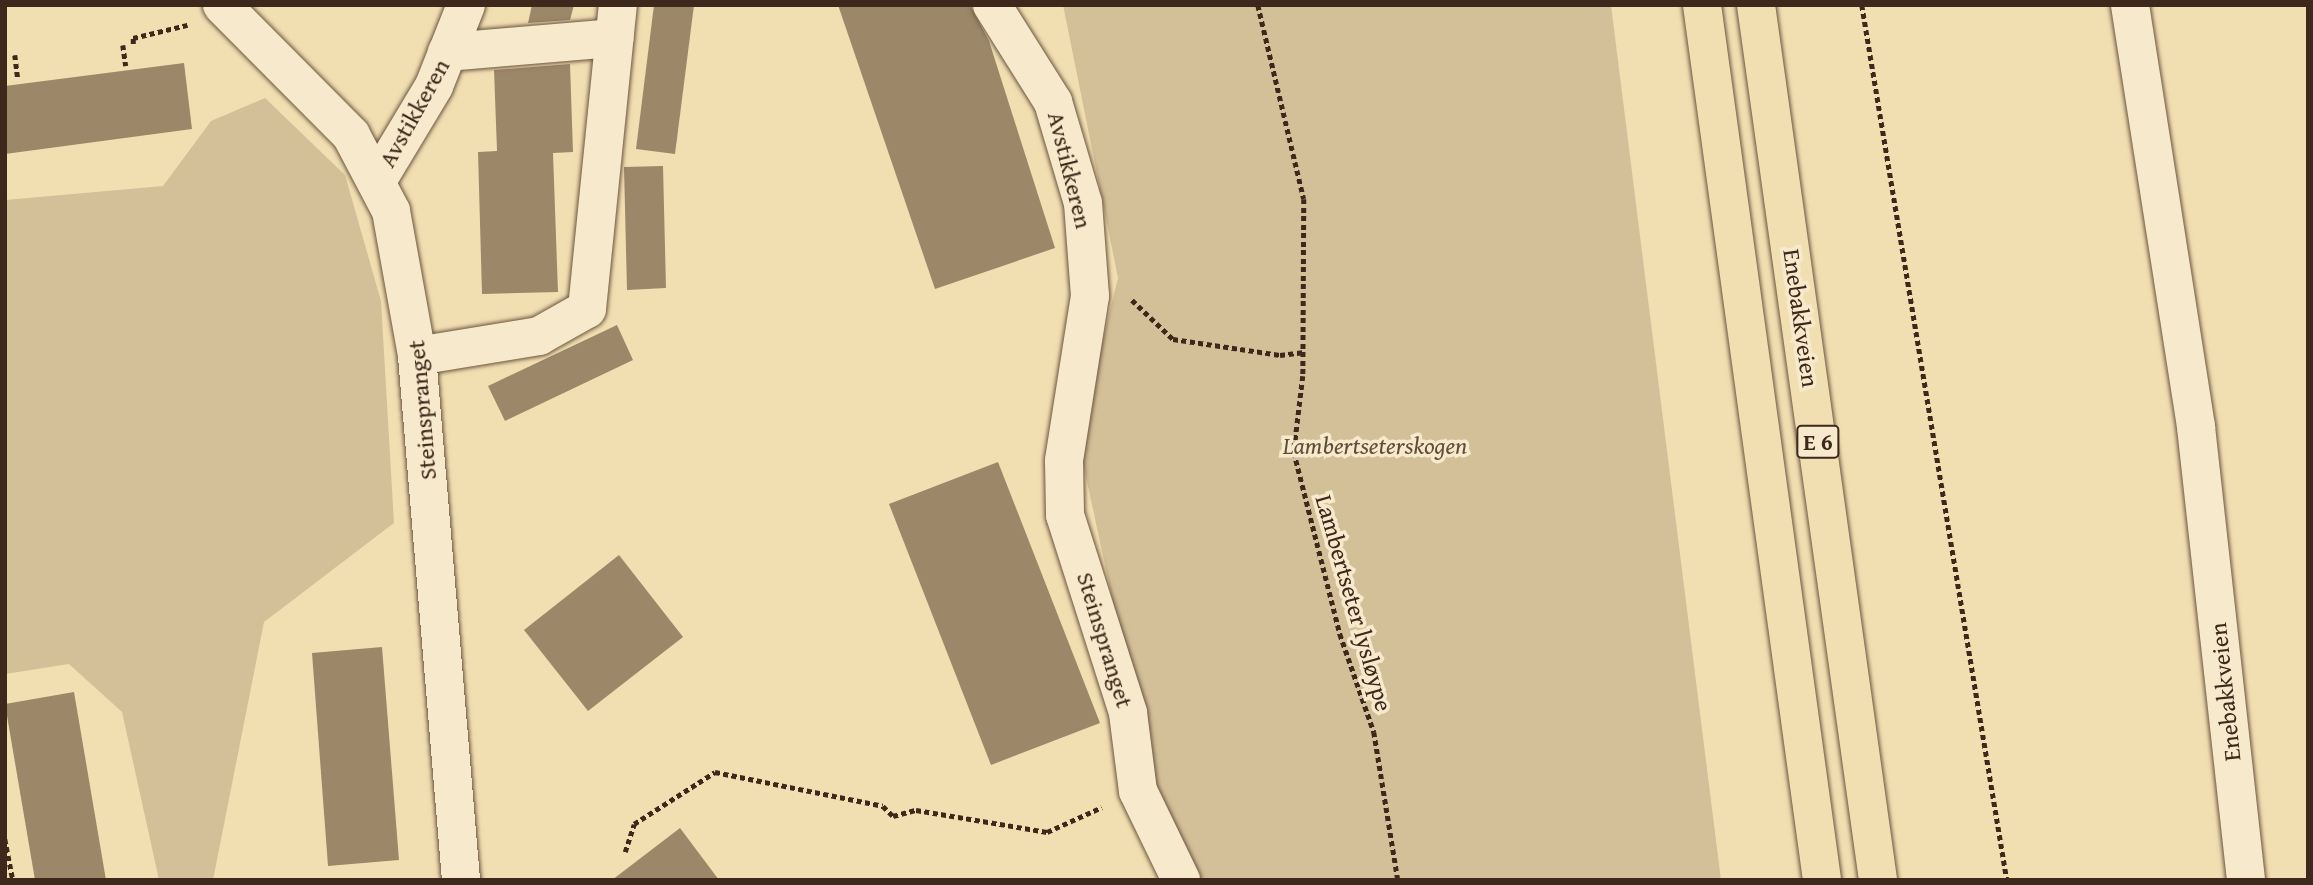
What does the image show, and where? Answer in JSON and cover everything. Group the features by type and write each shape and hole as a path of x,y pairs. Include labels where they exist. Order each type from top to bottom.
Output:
{"highway":[{"name":"E 6","path":"1702,5 1822,880"},
{"name":"Enebakkveien","path":"1756,5 1878,880"}],"street":[{"name":"Avstikkeren","path":"377,181 447,52 466,5"},
{"name":"Avstikkeren","path":"992,5 1053,102 1083,203 1090,272 1074,394"},
{"name":"Enebakkveien","path":"2130,5 2196,427 2246,880"},
{"name":"Steinspranget","path":"207,13 351,135 391,211 417,356 461,880"},
{"path":"417,356 539,336 587,309 616,22 447,52"},
{"name":"Steinspranget","path":"1074,394 1064,461 1065,516 1128,713 1138,791 1181,880"}],"path":[{"name":"Lambertseter lysløype","path":"1258,5 1304,199 1303,352 1294,452 1340,634 1374,732 1398,880"},
{"path":"1862,5 2007,880"},
{"path":"133,44 133,38 178,32 207,13"},
{"path":"123,46 126,66"},
{"path":"15,55 18,79"},
{"path":"1090,272 1122,291 1173,339 1280,355 1303,352"},
{"path":"625,852 634,824 715,772 883,806 893,816 916,810 1046,832 1138,791"},
{"path":"5,839 13,880"}],"green space":[{"name":"Lambertseterskogen","path":"1063,5 1611,5 1721,880 1173,880 1078,440 1118,278"},
{"path":"265,98 345,175 381,301 394,523 264,622 213,880 159,880 122,712 69,664 5,674 5,200 163,186 211,121"}],"building":[{"path":"532,5 574,5 570,20 528,23"},
{"path":"654,5 694,5 675,154 636,149"},
{"path":"838,5 970,5 989,41 1055,248 935,289"},
{"path":"184,63 192,129 5,154 5,86"},
{"path":"570,64 573,152 553,153 558,292 482,294 478,152 497,151 494,70"},
{"path":"663,166 666,288 627,290 624,167"},
{"path":"617,325 633,360 505,421 488,386"},
{"path":"998,462 1100,723 991,765 889,504"},
{"path":"619,555 683,637 588,711 524,630"},
{"path":"382,647 399,860 328,866 312,653"},
{"path":"74,692 106,880 35,880 5,704"},
{"path":"680,828 719,880 612,880"}]}
